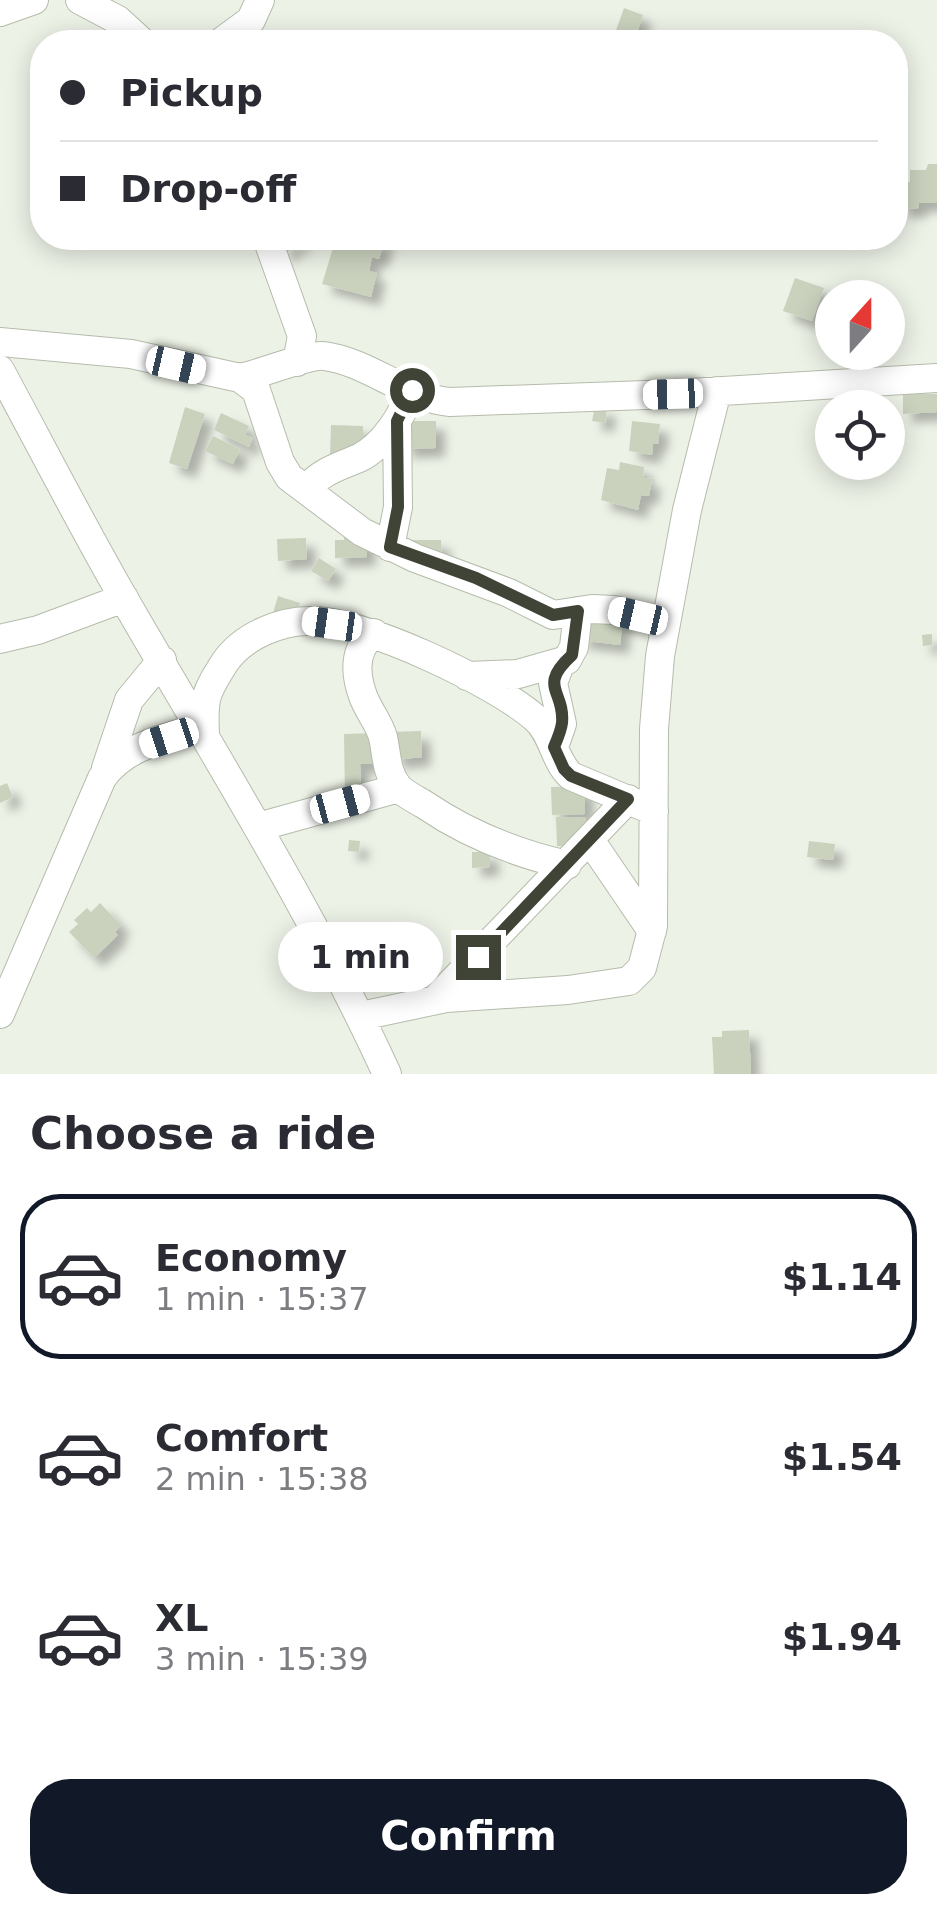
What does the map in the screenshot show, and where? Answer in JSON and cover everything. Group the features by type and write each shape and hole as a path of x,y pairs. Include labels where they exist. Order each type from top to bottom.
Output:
{"street":[{"path":"0,12 34,0"},
{"path":"80,0 129,30"},
{"path":"241,30 260,0"},
{"path":"271,250 302,336 297,362"},
{"path":"0,342 131,354 240,378 256,390 280,462 289,477 341,518 390,547 476,578 553,615 614,610 664,622"},
{"path":"240,378 327,356 436,400 450,402 937,378"},
{"path":"0,370 124,598 258,827 361,1016 387,1074"},
{"path":"306,490 336,464 359,458 372,449 397,421 412,390"},
{"path":"361,1016 434,1000 568,990 628,981 642,968 652,932 654,729 664,622 717,391"},
{"path":"390,547 398,507 397,421"},
{"path":"0,639 38,630 124,598"},
{"path":"464,676 518,674 561,662 572,655 578,611"},
{"path":"204,731 203,700 229,656 264,631 311,620 374,633 464,676 539,721 571,776 654,811"},
{"path":"374,633 367,638 358,657 357,678 368,712 382,735 388,767 400,788 440,816 492,842 567,864"},
{"path":"2,1006 102,778 129,700 162,660"},
{"path":"554,747 562,724 554,684 561,662"},
{"path":"102,778 111,765 136,748 204,731"},
{"path":"258,827 400,788"},
{"path":"434,1000 628,799"},
{"path":"590,840 652,932"}],"building":[{"path":"624,8 643,15 638,30 616,30"},
{"path":"928,164 937,164 937,203 919,203 919,208 908,209 910,170 926,170"},
{"path":"332,250 382,250 379,259 372,257 369,271 377,273 371,297 322,284"},
{"path":"795,278 815,285 812,321 783,311"},
{"path":"905,394 937,394 937,412 905,414"},
{"path":"595,406 607,408 605,423 592,421"},
{"path":"185,407 205,414 187,469 169,463"},
{"path":"221,413 249,426 245,435 253,438 249,447 214,430"},
{"path":"402,421 436,421 436,448 403,449"},
{"path":"632,421 660,424 658,444 653,444 652,455 629,451"},
{"path":"331,425 363,426 363,454 330,454"},
{"path":"213,436 240,449 233,464 205,451"},
{"path":"620,462 644,467 643,478 652,479 649,496 641,495 638,510 601,500 607,468 619,470"},
{"path":"344,536 366,536 367,557 335,558 335,540 344,540"},
{"path":"306,538 307,559 278,561 277,539"},
{"path":"413,540 441,540 442,557 414,557"},
{"path":"319,558 336,569 328,581 311,571"},
{"path":"278,596 300,603 295,619 273,613"},
{"path":"583,611 623,616 620,645 579,640"},
{"path":"932,634 932,645 923,646 922,635"},
{"path":"421,731 422,757 395,760 388,732"},
{"path":"377,733 378,763 360,764 361,797 345,797 344,734"},
{"path":"7,783 13,797 0,803 0,786"},
{"path":"585,786 585,814 552,815 551,787"},
{"path":"556,817 586,818 586,837 571,836 571,847 557,846"},
{"path":"349,840 360,841 359,852 348,851"},
{"path":"809,841 835,844 833,860 807,857"},
{"path":"472,852 490,852 490,867 472,868"},
{"path":"100,903 121,925 115,932 118,935 94,958 69,932 78,924 74,920"},
{"path":"749,1030 751,1074 714,1074 712,1037 722,1037 722,1031"}],"route":[{"path":"412,390 397,421 399,489 390,547 476,578 553,615 578,611 572,655 561,662 554,684 562,724 554,747 571,776 628,799 478,957"}]}
